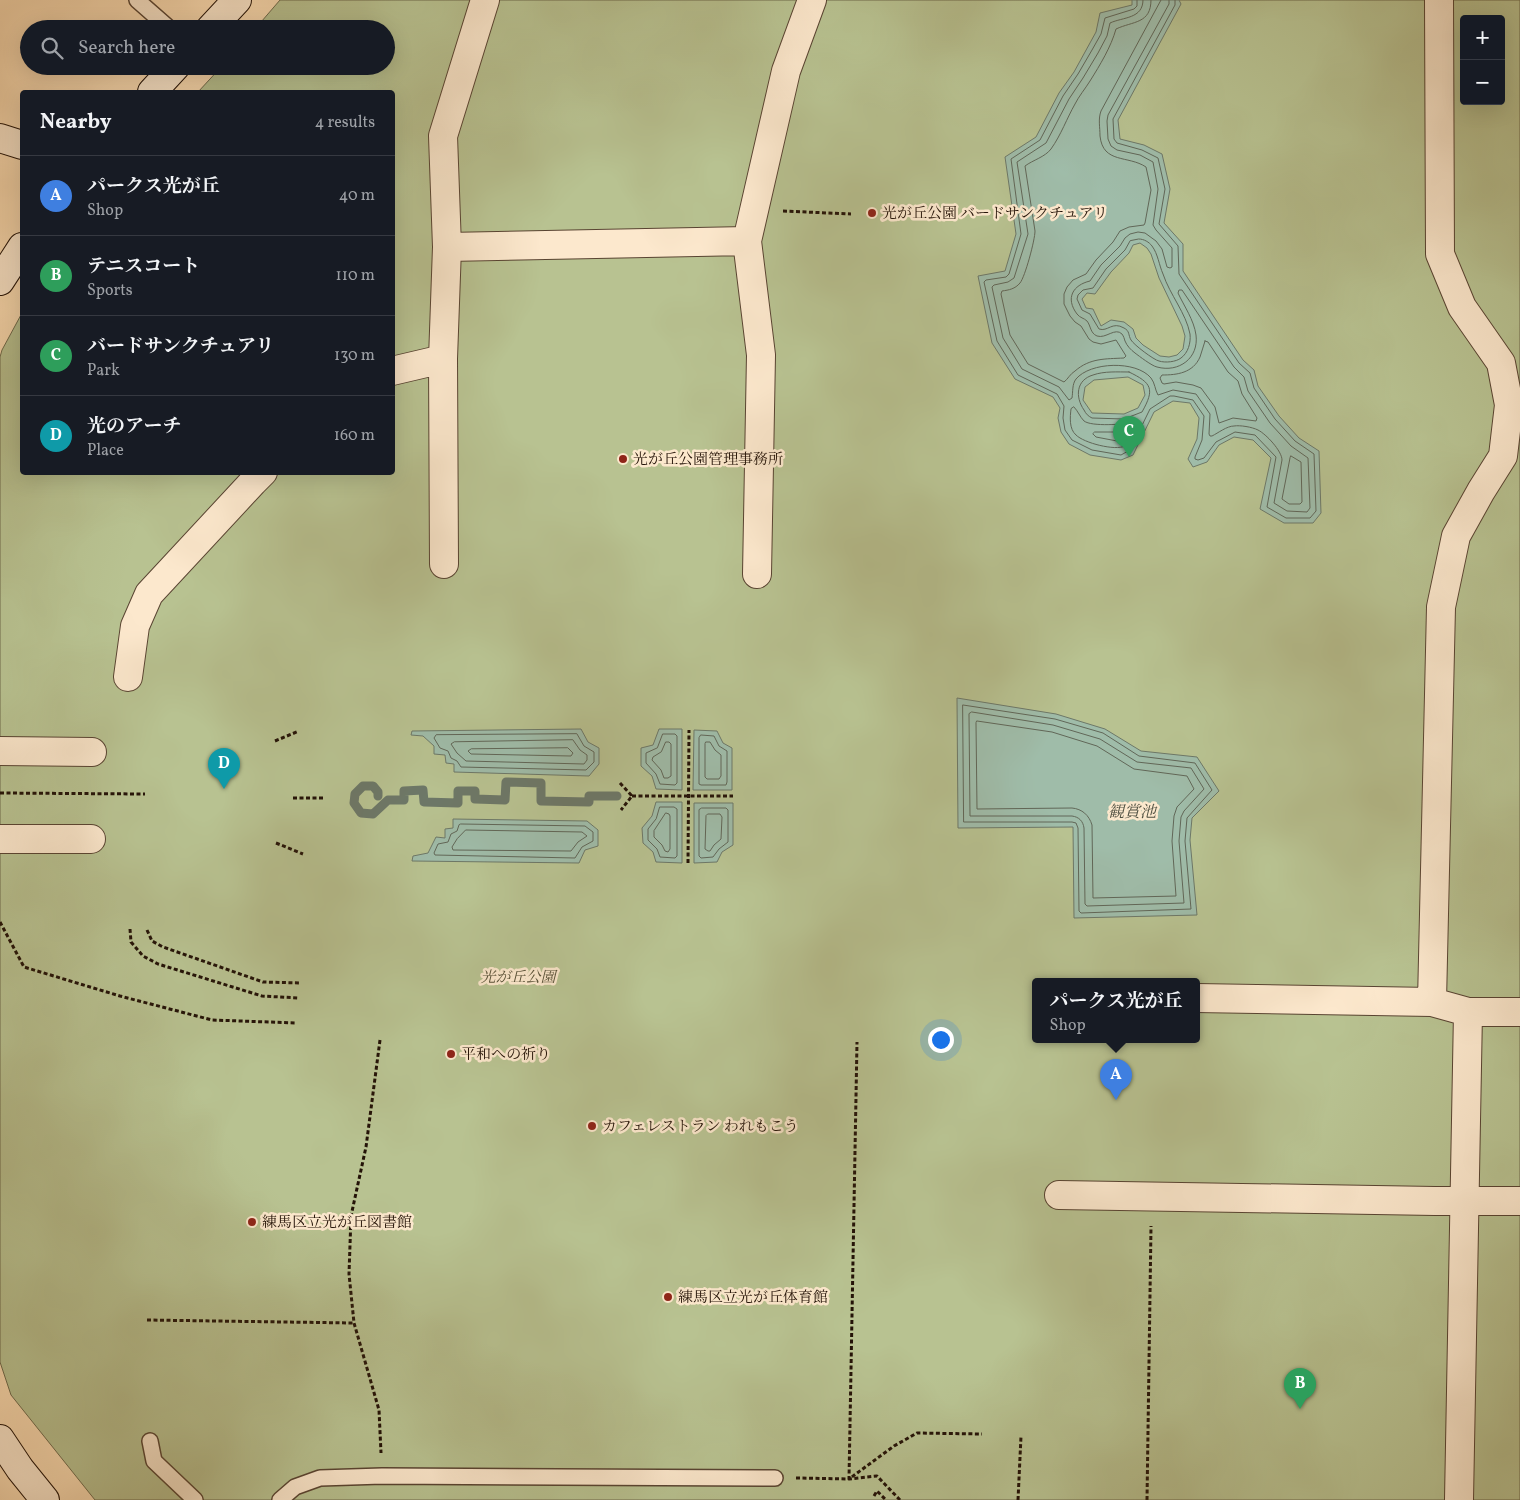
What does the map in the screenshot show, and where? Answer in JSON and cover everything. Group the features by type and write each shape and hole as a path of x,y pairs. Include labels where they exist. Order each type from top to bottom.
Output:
{"street":[{"path":"218,20 237,0"},
{"path":"444,564 443,359 447,247 444,136 485,0"},
{"path":"757,574 761,355 747,241 786,71 812,0"},
{"path":"1432,1002 1441,607 1456,536 1503,456 1509,405 1501,362 1462,307 1440,254 1438,0"},
{"path":"154,90 168,75"},
{"path":"0,138 20,144"},
{"path":"447,247 747,241"},
{"path":"0,281 20,250"},
{"path":"395,370 443,359"},
{"path":"128,677 135,626 149,594 260,475"},
{"path":"0,751 92,752"},
{"path":"0,839 91,839"},
{"path":"1200,998 1432,1002 1468,1012 1520,1012"},
{"path":"1459,1500 1468,1012"},
{"path":"1059,1195 1520,1201"},
{"path":"0,1439 20,1469 45,1500"}],"lane":[{"path":"137,0 160,20"},
{"path":"150,1441 154,1461 195,1500"},
{"path":"280,1500 295,1487 320,1478 382,1476 775,1478"}],"path":[{"path":"755,210 851,214"},
{"path":"688,730 688,863"},
{"path":"275,741 299,731"},
{"path":"620,783 632,796 732,796"},
{"path":"0,793 145,794"},
{"path":"621,810 632,796"},
{"path":"293,798 325,798"},
{"path":"276,843 303,854"},
{"path":"0,922 24,967 120,996 212,1020 297,1023"},
{"path":"130,929 131,942 143,956 158,964 262,996 299,998"},
{"path":"147,930 152,941 163,947 254,979 263,982 301,983"},
{"path":"380,1040 366,1147 351,1216 349,1274 354,1322 379,1410 382,1476"},
{"path":"849,1479 856,1042"},
{"path":"1147,1500 1151,1196"},
{"path":"147,1320 354,1322"},
{"path":"849,1479 894,1446 917,1433 982,1434"},
{"path":"1018,1500 1021,1436"},
{"path":"775,1478 849,1479 877,1476 900,1500"},
{"path":"874,1496 877,1491 886,1500"}],"green space":[{"name":"光が丘公園","path":"280,0 1520,0 1520,1500 95,1500 11,1395 0,1362 0,357 2,350 20,317 20,475 395,475 395,90 200,90 214,75 395,75 395,20 263,20"}],"water":[{"path":"1132,0 1179,0 1181,4 1118,120 1120,139 1144,145 1162,154 1170,189 1164,223 1183,244 1183,271 1243,360 1254,370 1258,386 1279,416 1299,438 1319,451 1321,513 1313,523 1284,523 1260,509 1271,458 1253,440 1234,437 1219,445 1207,462 1193,467 1188,459 1197,439 1199,418 1190,403 1173,401 1154,412 1133,455 1121,460 1090,455 1069,444 1061,432 1058,418 1060,408 1053,397 1015,379 992,343 978,276 1005,271 1016,234 1005,157 1036,137 1059,93 1074,72 1096,32 1100,13 1132,5","holes":["1140,243 1151,254 1159,278 1182,326 1185,336 1183,349 1177,355 1169,357 1160,356 1143,345 1136,338 1133,329 1124,322 1111,320 1101,326 1093,309 1086,308 1082,299 1087,293 1095,294 1111,272 1129,253 1133,245","1128,377 1143,385 1145,395 1138,408 1124,414 1092,413 1083,400 1085,387 1094,380"]},
{"name":"観賞池","path":"957,698 1056,714 1105,729 1141,751 1197,757 1219,791 1192,818 1190,840 1197,915 1074,918 1073,827 958,828"},
{"path":"581,729 588,742 599,748 599,764 589,776 454,772 454,764 446,763 445,755 434,754 434,746 423,736 411,735 412,731"},
{"path":"659,729 682,729 682,790 656,789 652,776 641,766 641,748 653,745"},
{"path":"694,730 717,731 723,743 732,748 732,790 693,790"},
{"path":"656,802 682,802 682,863 656,862 653,852 643,843 642,828 652,816"},
{"path":"694,803 733,803 733,845 722,852 717,862 694,863"},
{"path":"453,819 587,821 598,830 598,846 585,850 579,863 412,861 413,856 428,853 436,837 445,838 445,829 453,828"}],"waterway":[{"path":"378,796 378,792 373,786 363,786 355,794 354,803 361,813 373,814 388,800 404,800 404,791 423,790 424,802 458,803 458,791 475,791 475,799 505,800 506,782 541,783 541,801 589,802 589,796 617,796"}],"place":[{"name":"光が丘公園 バードサンクチュアリ","path":"872,213"},
{"name":"バードサンクチュアリ","path":"1129,457"},
{"name":"光が丘公園管理事務所","path":"623,459"},
{"name":"光のアーチ","path":"224,789"},
{"name":"平和への祈り","path":"451,1054"},
{"name":"パークス光が丘","path":"1116,1100"},
{"name":"カフェレストラン われもこう","path":"592,1126"},
{"name":"練馬区立光が丘図書館","path":"252,1222"},
{"name":"練馬区立光が丘体育館","path":"668,1297"},
{"name":"テニスコート","path":"1300,1409"}]}
